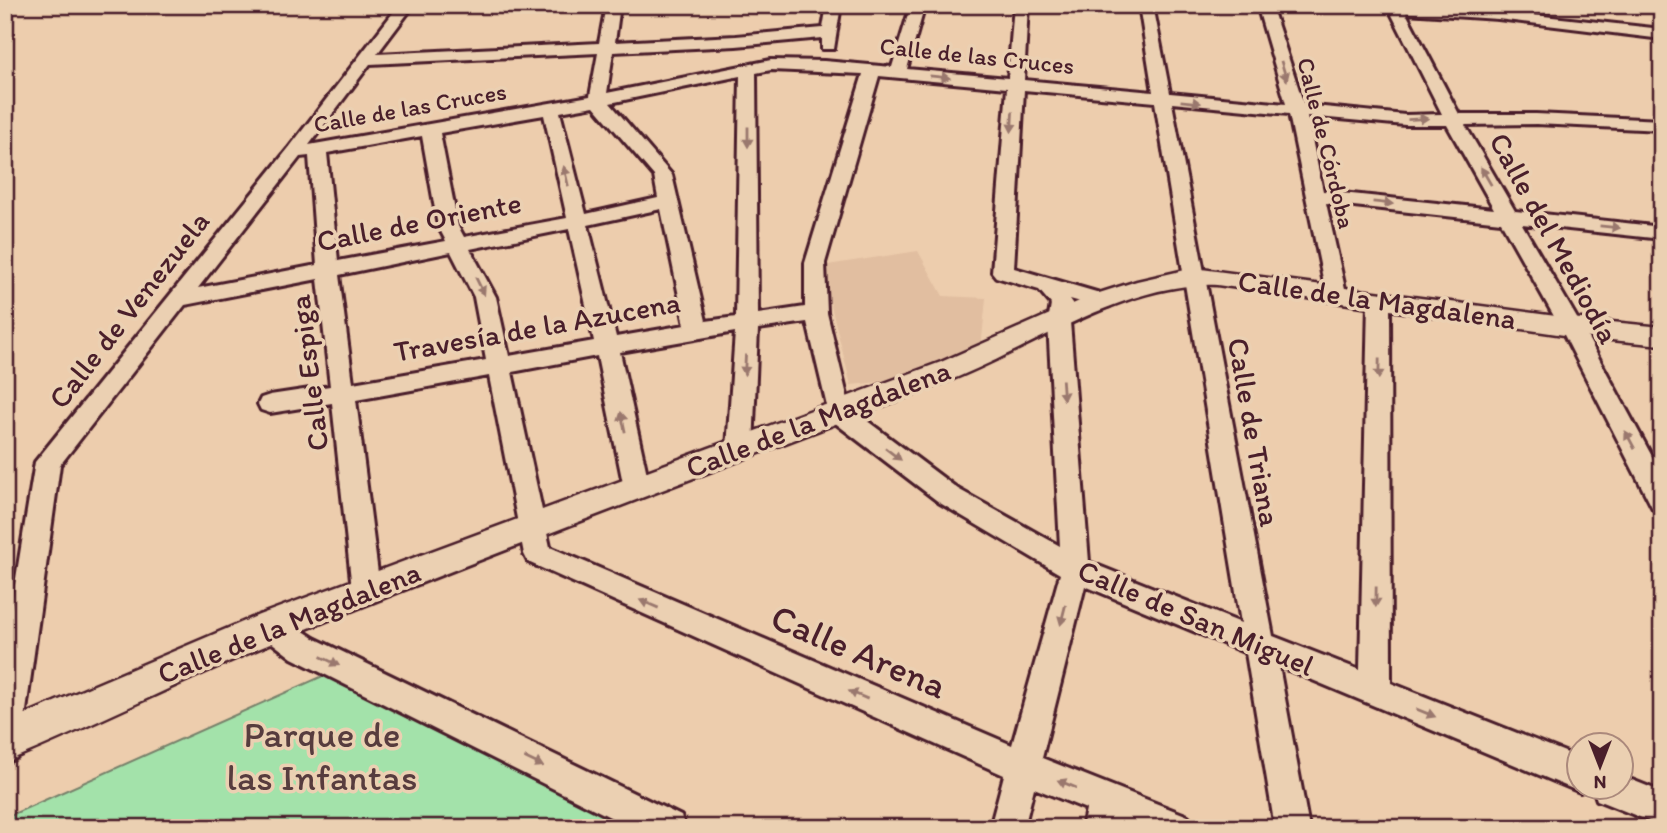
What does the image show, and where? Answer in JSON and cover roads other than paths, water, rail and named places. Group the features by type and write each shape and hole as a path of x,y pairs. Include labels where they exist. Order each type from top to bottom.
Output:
{"street":[{"name":"Calle de Venezuela","path":"5,744 48,462 294,153 407,5"},
{"path":"613,5 598,100 663,175 697,331"},
{"path":"824,66 834,5"},
{"path":"898,73 918,5"},
{"path":"1021,5 1003,272 1102,301"},
{"name":"Calle de Triana","path":"1146,5 1292,828"},
{"name":"Calle de Córdoba","path":"1264,5 1297,112 1335,293"},
{"path":"1395,7 1498,15 1662,34"},
{"name":"Calle del Mediodía","path":"1395,7 1452,118 1571,327 1662,501"},
{"path":"363,60 736,41 831,33"},
{"name":"Calle de las Cruces","path":"294,153 598,100 771,65 824,66 1405,120 1536,119 1662,125"},
{"path":"740,448 747,323 748,69"},
{"path":"839,413 816,313 814,262 872,71"},
{"path":"551,108 637,488"},
{"name":"Calle Arena","path":"430,129 448,226 485,297 538,554 1024,767 1102,813 1176,828"},
{"name":"Calle Espiga","path":"318,148 328,270 366,589"},
{"path":"1316,196 1662,233"},
{"name":"Calle de Oriente","path":"178,299 576,222 670,201"},
{"name":"Calle de la Magdalena","path":"5,744 272,626 839,413 951,369 1102,301 1138,289 1194,276 1571,327 1662,336"},
{"path":"1007,828 1075,569 1059,322 1062,303 1047,286"},
{"path":"1375,692 1380,301"},
{"name":"Travesía de la Azucena","path":"270,404 318,395 343,394 607,346 816,313"},
{"name":"Calle de San Miguel","path":"839,413 949,496 1075,569 1260,647 1566,769"},
{"path":"272,626 303,648 669,828"},
{"path":"1636,799 1662,809"}],"park label":[{"name":"Parque de las Infantas","path":"322,756"}]}
